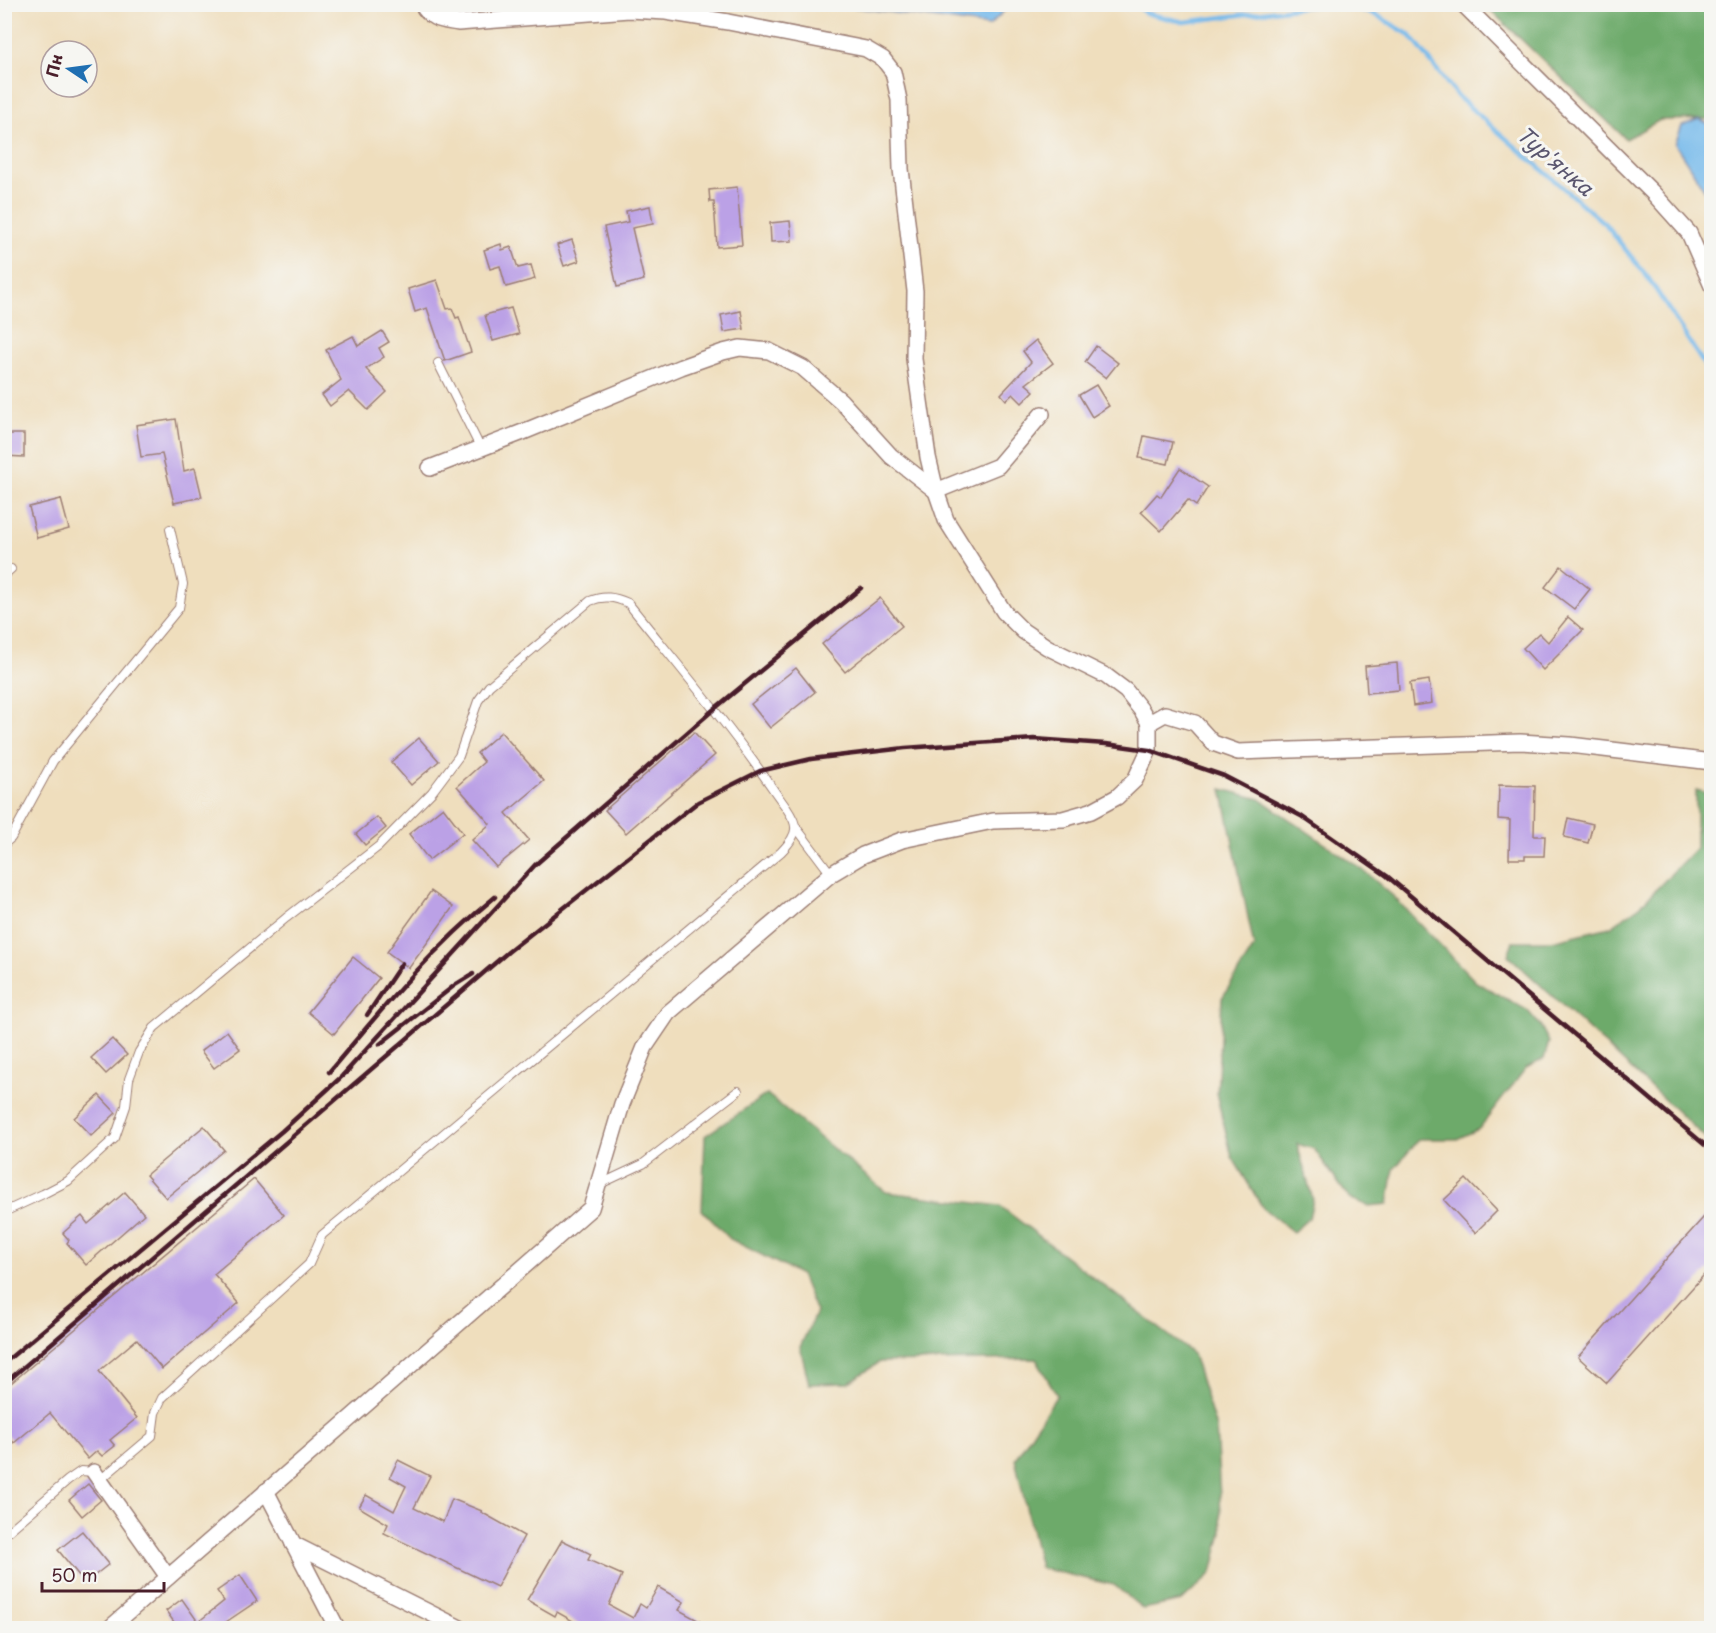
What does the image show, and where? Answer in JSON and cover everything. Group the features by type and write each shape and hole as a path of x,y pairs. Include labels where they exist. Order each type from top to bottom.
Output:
{"street":[{"path":"110,1629 591,1208 622,1104 645,1047 668,1013 831,874 863,855 902,840 993,821 1063,819 1091,811 1117,797 1135,780 1149,750 1149,723 1126,691 1106,676 1047,648 1023,631 1004,612 945,520 928,457 914,358 915,291 901,169 899,100 893,72 883,59 866,50 666,12 629,10 458,23 438,19 427,13 422,4"},
{"path":"1463,4 1653,193 1689,233 1712,286"},
{"path":"430,468 681,367 740,348 769,351 803,368 841,401 891,456 936,491"},
{"path":"936,491 998,466 1042,414"},
{"path":"1149,723 1165,714 1177,716 1195,723 1213,743 1238,752 1520,742 1570,745 1712,762"},
{"path":"97,1476 168,1577"},
{"path":"266,1491 337,1629"},
{"path":"294,1544 460,1629"}],"lane":[{"path":"438,363 480,447"},
{"path":"4,844 10,838 53,761 179,608 183,584 170,529"},
{"path":"4,1212 68,1180 115,1138 126,1106 129,1079 139,1052 154,1028 286,918 379,846 432,792 459,756 478,700 489,686 590,601 601,597 615,598 628,603 760,771 791,816 795,826 831,874"},
{"path":"4,1535 81,1471 97,1476 152,1436 155,1413 162,1398 309,1264 322,1235 781,852 789,844 795,826"},
{"path":"598,1185 643,1164 738,1091"}],"green space":[{"path":"1485,5 1711,5 1711,119 1660,120 1626,139"},
{"path":"1222,789 1260,799 1363,870 1393,896 1476,982 1527,1010 1540,1025 1549,1042 1544,1059 1526,1068 1479,1129 1457,1139 1419,1139 1394,1169 1388,1204 1368,1206 1349,1198 1314,1149 1297,1144 1313,1200 1309,1218 1293,1232 1263,1208 1232,1157 1217,1097 1222,998 1254,947"},
{"path":"1696,790 1712,794 1711,1143 1508,955 1513,941 1552,941 1610,927 1640,906 1696,848"},
{"path":"767,1094 886,1192 1000,1206 1193,1354 1216,1428 1222,1532 1212,1573 1182,1601 1143,1609 1114,1585 1040,1568 1015,1459 1057,1395 1036,1359 880,1362 848,1383 809,1384 800,1347 816,1312 801,1275 730,1239 702,1210 705,1136"}],"water":[{"path":"1010,4 989,26 837,5"},
{"path":"1699,119 1711,125 1711,200 1675,144 1682,126"}],"building":[{"path":"737,187 742,245 717,247 714,202 710,202 709,190"},
{"path":"650,206 653,224 632,228 644,280 617,287 604,227 628,222 626,211"},
{"path":"790,221 792,241 771,242 770,223"},
{"path":"572,240 579,261 564,266 557,245"},
{"path":"501,244 502,250 511,247 518,268 531,265 535,279 506,287 500,266 490,269 484,250"},
{"path":"437,280 447,309 452,308 456,318 459,317 471,352 445,361 427,308 415,312 408,289"},
{"path":"511,308 519,334 493,341 485,315"},
{"path":"741,311 744,329 724,332 721,315"},
{"path":"382,331 389,342 379,348 384,357 366,369 387,392 368,410 349,391 330,406 322,395 341,380 326,350 353,336 358,346"},
{"path":"1036,340 1053,363 1026,384 1034,391 1022,403 1013,394 1006,400 1001,394 1031,362 1023,351"},
{"path":"1096,346 1118,363 1106,378 1085,362"},
{"path":"1096,385 1109,406 1092,417 1079,395"},
{"path":"176,419 184,471 195,468 202,497 174,503 162,454 141,457 136,425"},
{"path":"4,434 24,434 24,457 4,456"},
{"path":"1144,436 1173,442 1168,464 1139,458"},
{"path":"1180,468 1208,487 1196,506 1188,500 1161,531 1141,512 1157,494 1161,497"},
{"path":"61,499 69,529 37,538 29,507"},
{"path":"1561,566 1590,589 1574,609 1545,587"},
{"path":"880,598 902,626 845,672 822,644"},
{"path":"1568,617 1583,630 1543,670 1523,648 1539,633 1548,642"},
{"path":"1397,663 1399,690 1367,693 1365,666"},
{"path":"796,668 815,692 770,728 751,704"},
{"path":"1429,680 1432,703 1413,706 1410,683"},
{"path":"501,732 544,781 506,813 529,840 496,867 472,840 490,824 457,786 484,762 477,753"},
{"path":"694,732 715,755 626,833 605,810"},
{"path":"419,738 439,761 411,785 391,762"},
{"path":"1499,785 1535,786 1534,836 1545,836 1544,856 1509,859 1510,820 1498,819"},
{"path":"443,807 463,833 429,860 409,834"},
{"path":"377,817 386,828 365,845 356,834"},
{"path":"1568,818 1593,824 1588,843 1564,837"},
{"path":"431,891 453,907 409,968 387,952"},
{"path":"353,957 379,978 334,1034 308,1012"},
{"path":"227,1031 240,1049 214,1068 201,1051"},
{"path":"112,1039 127,1055 106,1074 91,1058"},
{"path":"99,1095 116,1113 91,1136 74,1118"},
{"path":"204,1126 224,1150 166,1198 146,1175"},
{"path":"254,1179 284,1215 214,1274 239,1303 162,1369 137,1339 99,1371 137,1418 110,1440 115,1446 102,1456 97,1451 88,1459 50,1413 14,1443 4,1431 4,1389"},
{"path":"1466,1179 1497,1211 1475,1233 1444,1200"},
{"path":"125,1192 144,1214 86,1265 67,1243 69,1240 63,1233 82,1216 88,1224"},
{"path":"1712,1208 1712,1266 1607,1383 1578,1357"},
{"path":"398,1460 430,1476 414,1508 443,1522 452,1499 482,1511 524,1536 497,1587 384,1533 388,1524 359,1507 366,1495 394,1511 406,1486 390,1477"},
{"path":"88,1484 101,1500 82,1516 69,1500"},
{"path":"82,1531 109,1564 85,1583 58,1550"},
{"path":"562,1540 591,1554 588,1560 622,1575 609,1605 633,1618 640,1604 646,1608 658,1587 684,1602 679,1610 714,1629 587,1629 557,1612 555,1616 527,1600"},
{"path":"240,1575 257,1601 226,1622 221,1629 179,1629 166,1611 182,1599 198,1622 224,1601 217,1591"}],"waterway":[{"name":"Тур'янка","path":"1137,4 1145,13 1184,22 1327,4"},
{"name":"Тур'янка","path":"1344,4 1376,15 1410,35 1458,97 1605,224 1649,279 1712,377"}],"railway":[{"path":"343,1075 535,865 713,710 861,588"},
{"path":"4,1384 508,952 698,802 760,771 811,759 905,748 1034,739 1106,744 1149,750 1224,776 1301,816 1387,876 1712,1151"},
{"path":"329,1072 428,959 495,897"},
{"path":"367,1015 402,963"},
{"path":"380,1044 455,985 473,974"},
{"path":"4,1363 282,1131 350,1069"}]}
